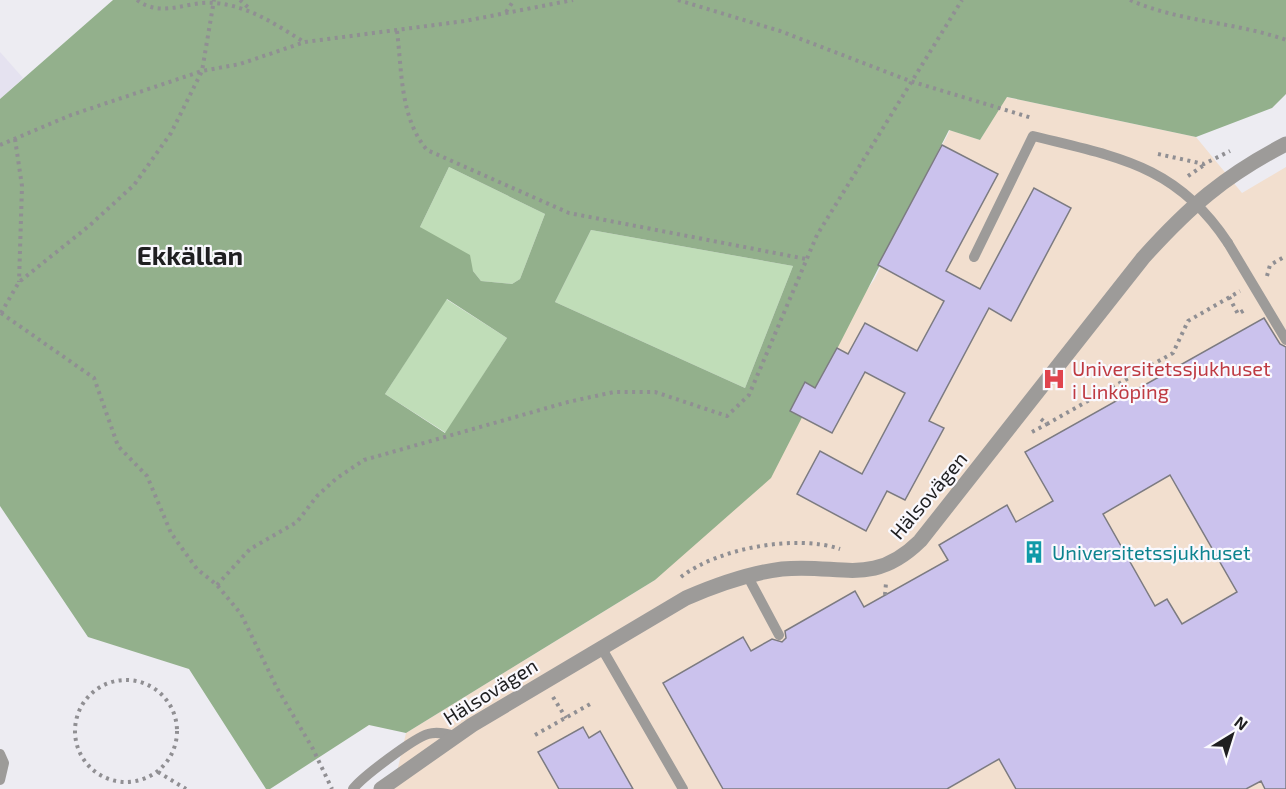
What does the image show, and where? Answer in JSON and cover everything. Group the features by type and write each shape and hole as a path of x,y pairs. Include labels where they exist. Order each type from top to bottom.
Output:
{"street":[{"name":"Hälsovägen","path":"381,789 456,736 686,598 748,577 782,569 866,570 887,566 905,555 920,541 1143,258 1197,202 1230,176 1286,144"}],"lane":[{"path":"974,257 1033,136 1128,160 1197,202 1228,243 1286,340"},
{"path":"748,577 779,635"},
{"path":"601,647 683,789"},
{"path":"353,789 365,776 424,735 442,733 456,736"},
{"path":"0,754 4,763 0,780"}],"path":[{"path":"137,0 156,9 176,9 214,1 252,11"},
{"path":"240,0 252,11 305,42"},
{"path":"505,12 514,0"},
{"path":"0,145 71,115 202,71 240,64 305,42 397,31 573,0"},
{"path":"678,0 780,31 910,81 1033,118"},
{"path":"217,585 250,549 297,522 317,496 337,478 364,460 568,402 614,392 655,392 727,416 749,395 771,348 790,292 816,235 962,0"},
{"path":"1130,0 1192,17 1255,30 1286,40"},
{"path":"214,1 202,71 171,133 134,185 89,226 19,282 1,314 94,378 118,446 147,476 171,533 197,568 217,585 241,614 277,688 313,749 332,789"},
{"path":"397,31 408,116 417,138 427,150 569,213 806,259"},
{"path":"15,139 22,186 19,282"},
{"path":"1146,151 1204,164 1234,149"},
{"path":"1258,281 1268,275 1270,265 1286,256"},
{"path":"1026,407 1047,424 1173,353 1188,321 1248,286"},
{"path":"1229,297 1239,314 1246,309"},
{"path":"121,680 140,681 157,690 170,704 177,721 177,740 171,758 158,772 141,781 123,783 104,778 89,767 78,751 75,732 78,714 88,697 102,686 121,680"},
{"path":"553,696 566,718"},
{"path":"535,735 592,703"},
{"path":"158,772 186,789"}],"shaded area":[{"path":"0,52 23,78 0,99"},
{"name":"Universitetssjukhuset i Linköping","path":"1006,97 1196,137 1242,193 1286,167 1286,789 393,789 406,733 655,580 874,280 950,130 980,140"}],"green space":[{"path":"113,0 1286,0 1286,94 1272,108 1196,137 1007,97 980,140 949,130 771,478 655,580 406,733 369,725 270,789 266,789 189,669 88,637 0,506 0,99","holes":["449,167 545,214 520,279 512,284 481,281 473,271 470,255 420,227","591,230 793,266 745,388 555,302","447,299 507,338 445,433 385,394"]},
{"path":"449,167 545,214 520,279 512,284 481,281 473,271 420,227"},
{"path":"591,230 793,266 745,388 555,302"},
{"path":"446,299 507,338 446,433 385,394"}],"building":[{"path":"942,145 998,174 946,271 980,289 1034,188 1071,208 1011,321 989,308 929,421 944,428 905,500 887,491 866,531 797,494 820,451 862,474 905,393 865,372 832,433 790,411 805,382 815,388 837,348 848,354 865,323 917,351 944,301 878,265"},
{"name":"Universitetssjukhuset","path":"1264,318 1280,344 1286,347 1286,789 1265,789 1261,781 1246,789 1016,789 999,759 947,789 723,789 663,683 743,637 751,651 772,639 782,642 786,638 785,631 855,591 864,607 948,560 939,545 1007,505 1016,522 1053,501 1025,452","holes":["1170,475 1237,592 1182,624 1167,599 1155,606 1103,514"]},
{"path":"583,727 589,738 600,731 633,789 559,789 538,752"}],"place":[{"name":"Universitetssjukhuset i Linköping","path":"1054,379"},
{"name":"Universitetssjukhuset","path":"1034,552"}],"district":[{"name":"Ekkällan","path":"190,254"}]}
